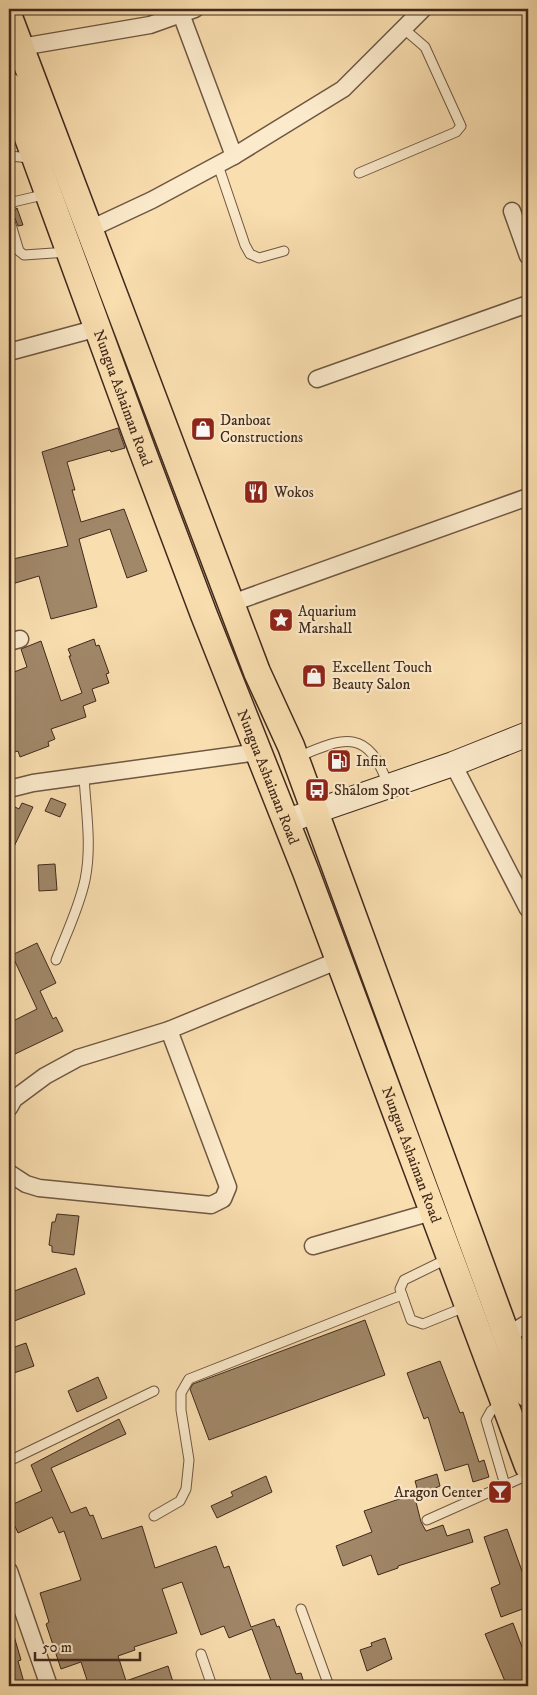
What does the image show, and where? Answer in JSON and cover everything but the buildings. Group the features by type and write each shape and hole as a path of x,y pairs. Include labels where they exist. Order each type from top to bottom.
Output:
{"main road":[{"name":"Nungua Ashaiman Road","path":"9,17 257,672 296,758 517,1330 516,1398 528,1466"},
{"name":"Nungua Ashaiman Road","path":"9,86 145,459 258,752 287,821 469,1305 516,1398"}],"street":[{"path":"90,229 152,200 218,165 343,89 422,9"},
{"path":"21,47 150,25 188,12 234,156"},
{"path":"512,211 528,256"},
{"path":"317,379 528,304"},
{"path":"9,352 98,328"},
{"path":"232,604 528,497"},
{"path":"287,821 453,764 528,734"},
{"path":"9,789 258,752"},
{"path":"453,764 528,909"},
{"path":"9,1108 14,1100 45,1076 78,1058 169,1030 339,960"},
{"path":"9,1173 26,1184 39,1188 211,1205 223,1199 228,1188 169,1030"},
{"path":"313,1246 435,1211"},
{"path":"9,1571 49,1686"}],"lane":[{"path":"359,173 456,132 461,126 425,47 404,29"},
{"path":"9,156 34,158"},
{"path":"218,165 245,245 250,254 259,258 284,251"},
{"path":"9,209 13,202 47,194"},
{"path":"9,218 21,254 69,252"},
{"path":"296,758 344,740 360,744 371,752 382,768 388,786"},
{"path":"56,960 76,912 85,880 89,848 84,777"},
{"path":"452,1257 404,1280 401,1284 402,1295 411,1320 416,1323 423,1324 469,1305"},
{"path":"154,1516 180,1501 186,1489 189,1460 181,1410 181,1393 189,1379 402,1295"},
{"path":"9,1461 154,1391"},
{"path":"505,1485 486,1420 491,1411 516,1398"},
{"path":"427,1520 528,1475"},
{"path":"301,1609 330,1686"},
{"path":"201,1654 212,1686"}],"place":[{"name":"Danboat Constructions","path":"203,429"},
{"name":"Wokos","path":"256,492"},
{"name":"Aquarium Marshall","path":"281,620"},
{"name":"Excellent Touch Beauty Salon","path":"314,676"},
{"name":"Infin","path":"339,761"},
{"name":"Shalom Spot","path":"317,790"},
{"name":"Aragon Center","path":"500,1492"}]}
